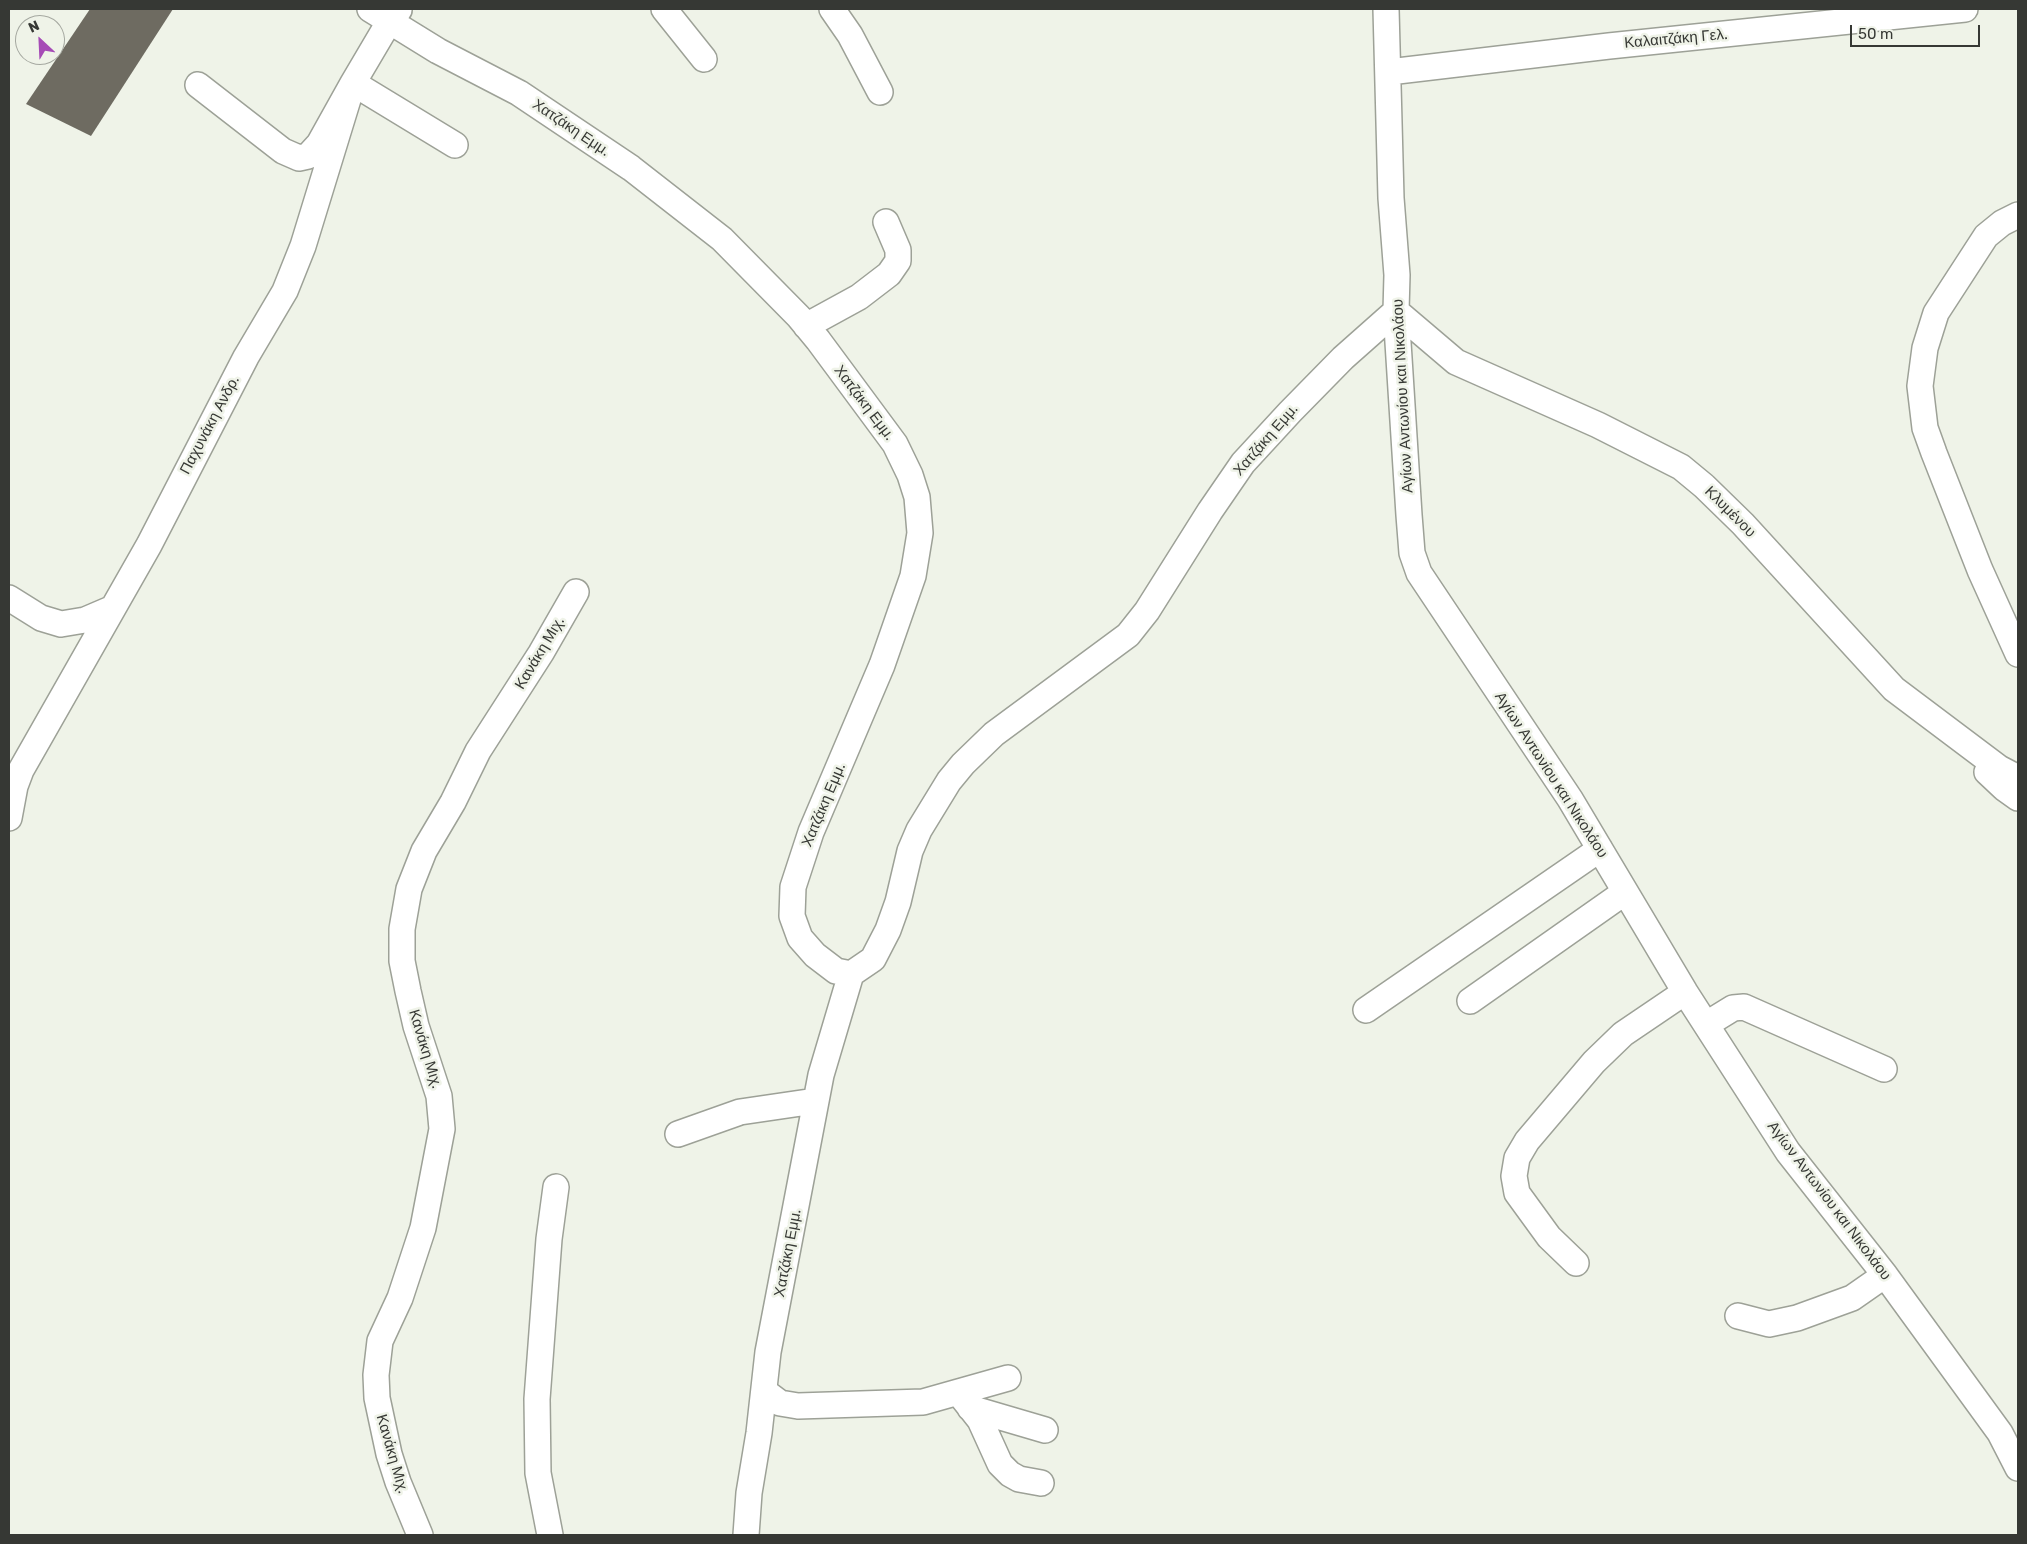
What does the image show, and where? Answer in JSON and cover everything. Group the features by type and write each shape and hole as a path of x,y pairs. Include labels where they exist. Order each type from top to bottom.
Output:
{"street":[{"path":"664,9 704,58"},
{"path":"832,9 850,35 880,92"},
{"name":"Αγίων Αντωνίου και Νικολάου","path":"1386,9 1391,198 1397,275 1396,311 1408,515 1412,553 1419,573 1570,799 1685,992 1788,1152 1885,1275 2000,1433 2018,1468"},
{"name":"Καλαιτζάκη Γελ.","path":"1389,72 1609,46 1965,9"},
{"name":"Παχυνάκη Ανδρ.","path":"9,818 15,786 21,770 113,608 246,357 288,284 304,246 353,83 386,13"},
{"name":"Χατζάκη Εμμ.","path":"386,13 519,93 631,168 722,239 806,326 895,444 910,475 919,513 918,552 913,576 900,607 882,665 811,832 794,887 792,916 800,938 827,965 836,971 850,974"},
{"path":"198,85 283,151 299,158 308,156 319,144 353,83 456,145"},
{"path":"2018,215 2002,223 1986,236 1936,313 1926,348 1920,386 1925,428 1937,462 1980,570 2018,654"},
{"path":"806,326 859,297 889,274 898,261 898,250 886,222"},
{"name":"Χατζάκη Εμμ.","path":"746,1535 749,1493 768,1352 815,1102 850,974 873,959 888,930 898,902 910,851 929,812 949,781 994,734 1128,635 1147,612 1210,511 1244,464 1290,412 1343,358 1396,311"},
{"name":"Κλυμένου","path":"1396,311 1456,362 1598,425 1681,467 1704,486 1743,524 1894,689 1998,768 2018,778"},
{"name":"Κανάκη Μιχ.","path":"420,1535 398,1482 389,1454 377,1398 376,1375 380,1341 400,1298 423,1228 442,1129 439,1096 416,1026 402,961 404,913 409,889 424,851 453,802 478,751 541,653 576,592"},
{"path":"9,598 41,618 61,624 85,620 113,608"},
{"path":"1973,749 1986,771 2018,798"},
{"path":"1366,1010 1600,849"},
{"path":"1470,1001 1625,892"},
{"path":"1576,1264 1549,1237 1517,1193 1514,1176 1517,1158 1528,1141 1594,1062 1623,1034 1685,992"},
{"path":"1707,1024 1734,1008 1744,1007 1884,1068"},
{"path":"678,1134 746,1111 815,1102"},
{"path":"550,1535 538,1473 538,1399 550,1239 556,1187"},
{"path":"1738,1316 1768,1324 1797,1318 1852,1298 1885,1275"},
{"path":"964,1400 1008,1378"},
{"path":"764,1391 780,1403 817,1406 964,1400 1044,1430"},
{"path":"964,1400 980,1420 1000,1464 1010,1474 1019,1479 1041,1483"}],"building":[{"path":"90,9 173,9 91,136 26,104 52,65 65,65 65,46"}]}
